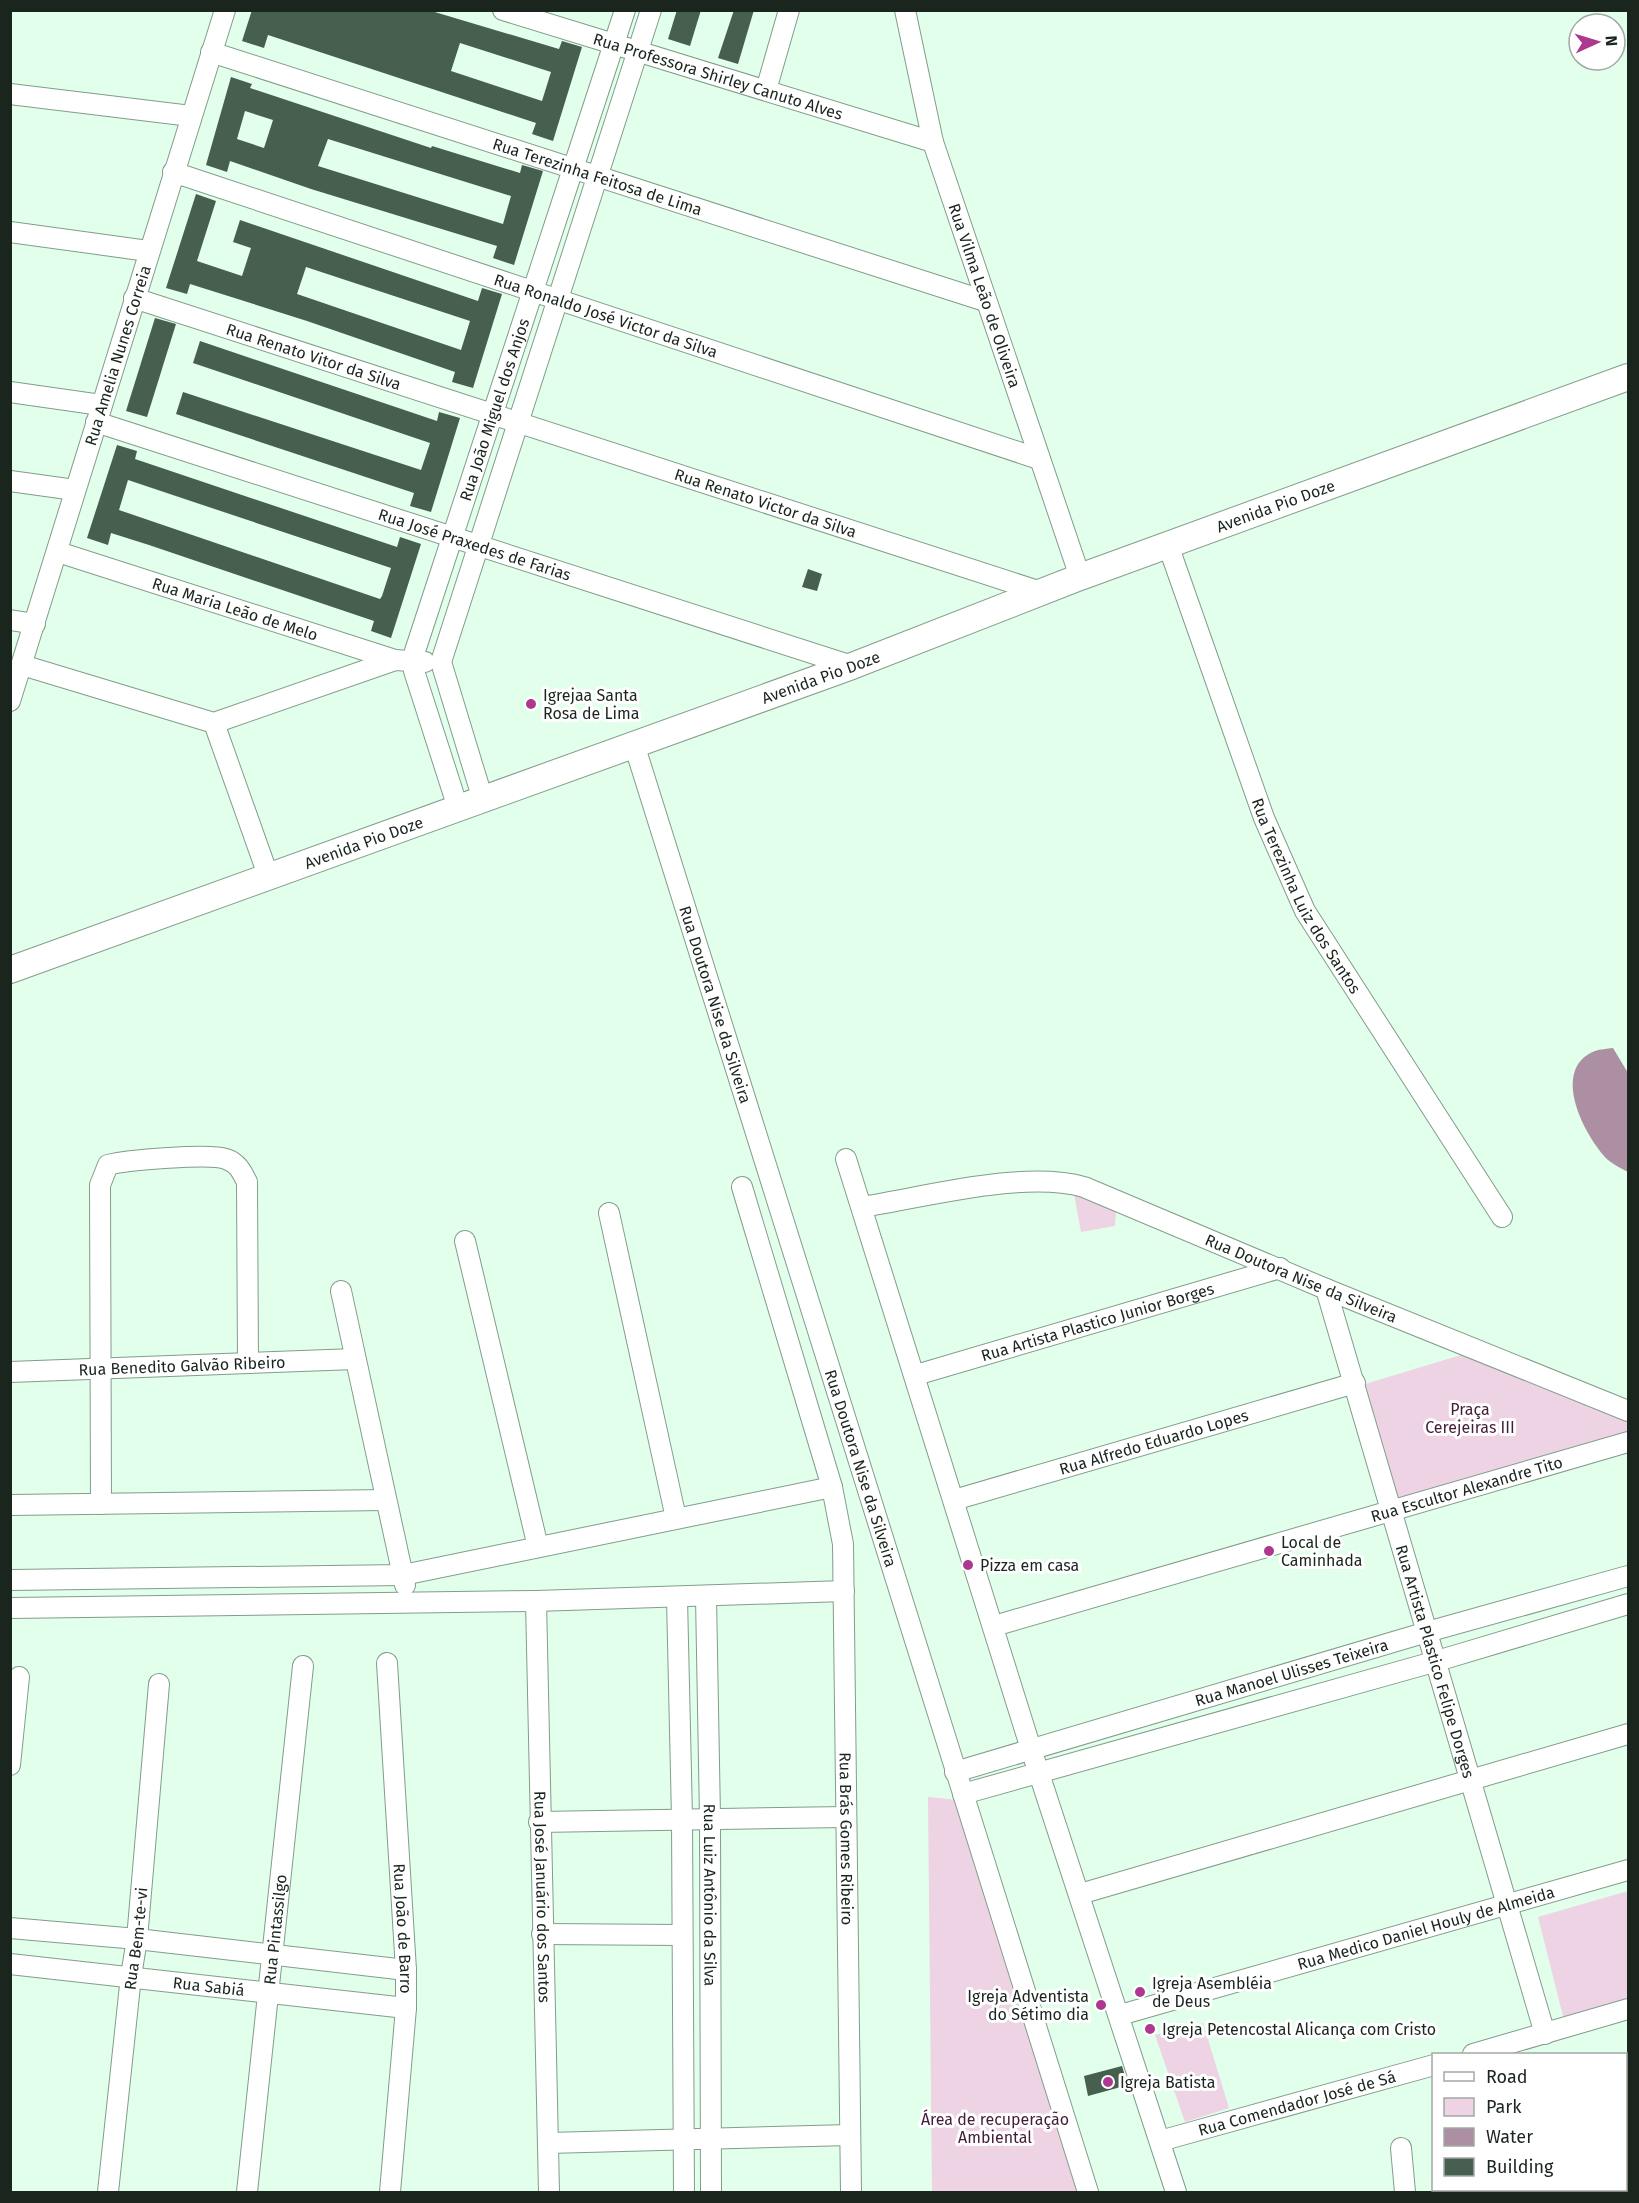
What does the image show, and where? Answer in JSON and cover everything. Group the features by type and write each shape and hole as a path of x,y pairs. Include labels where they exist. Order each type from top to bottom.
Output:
{"street":[{"name":"Rua Amelia Nunes Correia","path":"10,700 58,552 148,251 225,10"},
{"name":"Rua Professora Shirley Canuto Alves","path":"503,10 933,142"},
{"name":"Rua João Miguel dos Anjos","path":"404,660 451,537 493,413 624,10"},
{"name":"Rua João Miguel dos Anjos","path":"441,662 476,546 559,300 596,175 651,10"},
{"path":"766,90 789,10"},
{"name":"Rua Vilma Leão de Oliveira","path":"905,10 933,142 1080,577"},
{"name":"Rua Terezinha Feitosa de Lima","path":"212,52 985,301"},
{"path":"10,94 191,116"},
{"name":"Rua Ronaldo José Victor da Silva","path":"173,172 1039,459"},
{"path":"10,232 148,251"},
{"name":"Rua Renato Vitor da Silva","path":"134,298 493,413"},
{"name":"Avenida Pio Doze","path":"10,970 852,666 1080,577 1629,377"},
{"name":"Rua José Praxedes de Farias","path":"10,392 98,413 476,546 852,666"},
{"name":"Rua Renato Victor da Silva","path":"493,413 1041,592"},
{"path":"10,481 75,490"},
{"name":"Rua Terezinha Luiz dos Santos","path":"1168,545 1264,818 1305,911 1502,1217"},
{"name":"Rua Maria Leão de Melo","path":"58,552 404,660"},
{"path":"10,620 35,624"},
{"path":"404,660 414,671 458,808"},
{"path":"22,665 214,723 404,660 441,662 483,800"},
{"path":"214,723 270,878"},
{"name":"Rua Doutora Nise da Silveira","path":"634,744 1088,2193"},
{"path":"101,1504 100,1185 108,1165 128,1160 224,1158 239,1166 247,1182 248,1363"},
{"path":"846,1160 916,1375 1031,1749 1120,2015 1176,2193"},
{"name":"Rua Doutora Nise da Silveira","path":"862,1207 1022,1181 1063,1181 1084,1187 1326,1289 1629,1411"},
{"name":"Rua Brás Gomes Ribeiro","path":"742,1187 832,1486 843,1544 851,2193"},
{"path":"609,1213 676,1518"},
{"path":"465,1241 538,1547"},
{"name":"Rua Artista Plastico Junior Borges","path":"916,1375 1280,1268"},
{"name":"Rua Artista Plastico Felipe Dorges","path":"1326,1289 1393,1510 1545,2034"},
{"path":"340,1291 408,1603"},
{"name":"Rua Benedito Galvão Ribeiro","path":"10,1372 355,1359"},
{"name":"Rua Alfredo Eduardo Lopes","path":"954,1500 1355,1383"},
{"name":"Rua Escultor Alexandre Tito","path":"994,1626 1629,1442"},
{"path":"10,1580 403,1575 832,1486"},
{"path":"10,1505 386,1500"},
{"name":"Rua Manoel Ulisses Teixeira","path":"955,1772 1427,1632 1629,1576"},
{"path":"77,1580 79,1608"},
{"path":"10,1608 536,1601 844,1591"},
{"name":"Rua Luiz Antônio da Silva","path":"706,1597 710,1818 711,2193"},
{"name":"Rua Luiz Antônio da Silva","path":"677,1598 682,1818 684,2193"},
{"name":"Rua José Januário dos Santos","path":"536,1601 539,1822 549,2193"},
{"name":"Rua Manoel Ulisses Teixeira","path":"963,1794 1437,1661 1629,1604"},
{"name":"Rua João de Barro","path":"387,1663 406,1970 406,2008 390,2193"},
{"name":"Rua Pintassilgo","path":"247,2193 270,1954 303,1666"},
{"path":"10,1765 19,1677"},
{"name":"Rua Bem-te-vi","path":"108,2193 130,1976 137,1939 159,1684"},
{"path":"1080,1894 1629,1734"},
{"path":"539,1822 846,1817"},
{"name":"Rua Medico Daniel Houly de Almeida","path":"1120,2015 1629,1870"},
{"path":"10,1928 137,1939 406,1970"},
{"path":"542,1934 681,1935"},
{"name":"Rua Sabiá","path":"10,1964 406,2008"},
{"path":"1480,2053 1629,2009"},
{"name":"Rua Comendador José de Sá","path":"1160,2141 1432,2066"},
{"path":"548,2143 850,2135"},
{"path":"1401,2148 1405,2193"}],"green space":[{"path":"1074,1194 1116,1211 1115,1226 1081,1232"},
{"name":"Praça Cerejeiras III","path":"1484,1348 1628,1408 1628,1438 1397,1504 1362,1385"},
{"name":"Área de recuperação Ambiental","path":"928,1797 958,1800 1079,2186 1077,2192 932,2192"},
{"path":"1628,1891 1628,2000 1564,2020 1538,1917"},
{"path":"1203,2023 1229,2108 1185,2122 1155,2035"}],"water":[{"path":"1613,1048 1628,1073 1628,1172 1608,1160 1590,1136 1576,1104 1573,1087 1574,1072 1581,1060 1595,1051"}],"building":[{"path":"252,10 428,10 559,49 562,41 582,47 553,141 532,134 536,123 268,35 264,48 242,41","holes":["460,43 551,72 542,101 451,71"]},
{"path":"677,10 701,10 690,46 668,39"},
{"path":"734,10 754,10 738,64 718,58"},
{"path":"231,77 252,84 250,88 431,148 432,146 520,173 522,165 543,171 514,265 493,258 497,246 311,189 230,161 227,172 206,165","holes":["245,111 273,120 264,148 237,139","328,139 511,196 503,224 318,166"]},
{"path":"196,194 216,201 197,261 242,276 251,248 233,242 240,220 478,301 482,288 502,294 473,388 452,382 455,372 307,321 190,284 187,294 166,288","holes":["306,267 470,321 461,350 297,294"]},
{"path":"155,318 176,324 147,417 126,411"},
{"path":"200,341 437,421 439,412 460,418 431,512 410,506 414,493 176,414 183,392 421,470 430,443 193,363"},
{"path":"117,445 137,451 135,459 397,547 400,537 421,544 391,638 371,631 374,621 149,545 111,533 108,545 87,538","holes":["128,480 391,568 380,599 119,510"]},
{"path":"808,569 822,574 817,591 802,587"},
{"name":"Igreja Batista","path":"1122,2066 1128,2085 1088,2096 1084,2076"}],"place":[{"name":"Igrejaa Santa Rosa de Lima","path":"531,704"},
{"name":"Local de Caminhada","path":"1269,1551"},
{"name":"Pizza em casa","path":"968,1565"},
{"name":"Igreja Asembléia de Deus","path":"1140,1992"},
{"name":"Igreja Adventista do Sétimo dia","path":"1101,2005"},
{"name":"Igreja Petencostal Alicança com Cristo","path":"1150,2029"},
{"name":"Igreja Batista","path":"1108,2082"}]}
